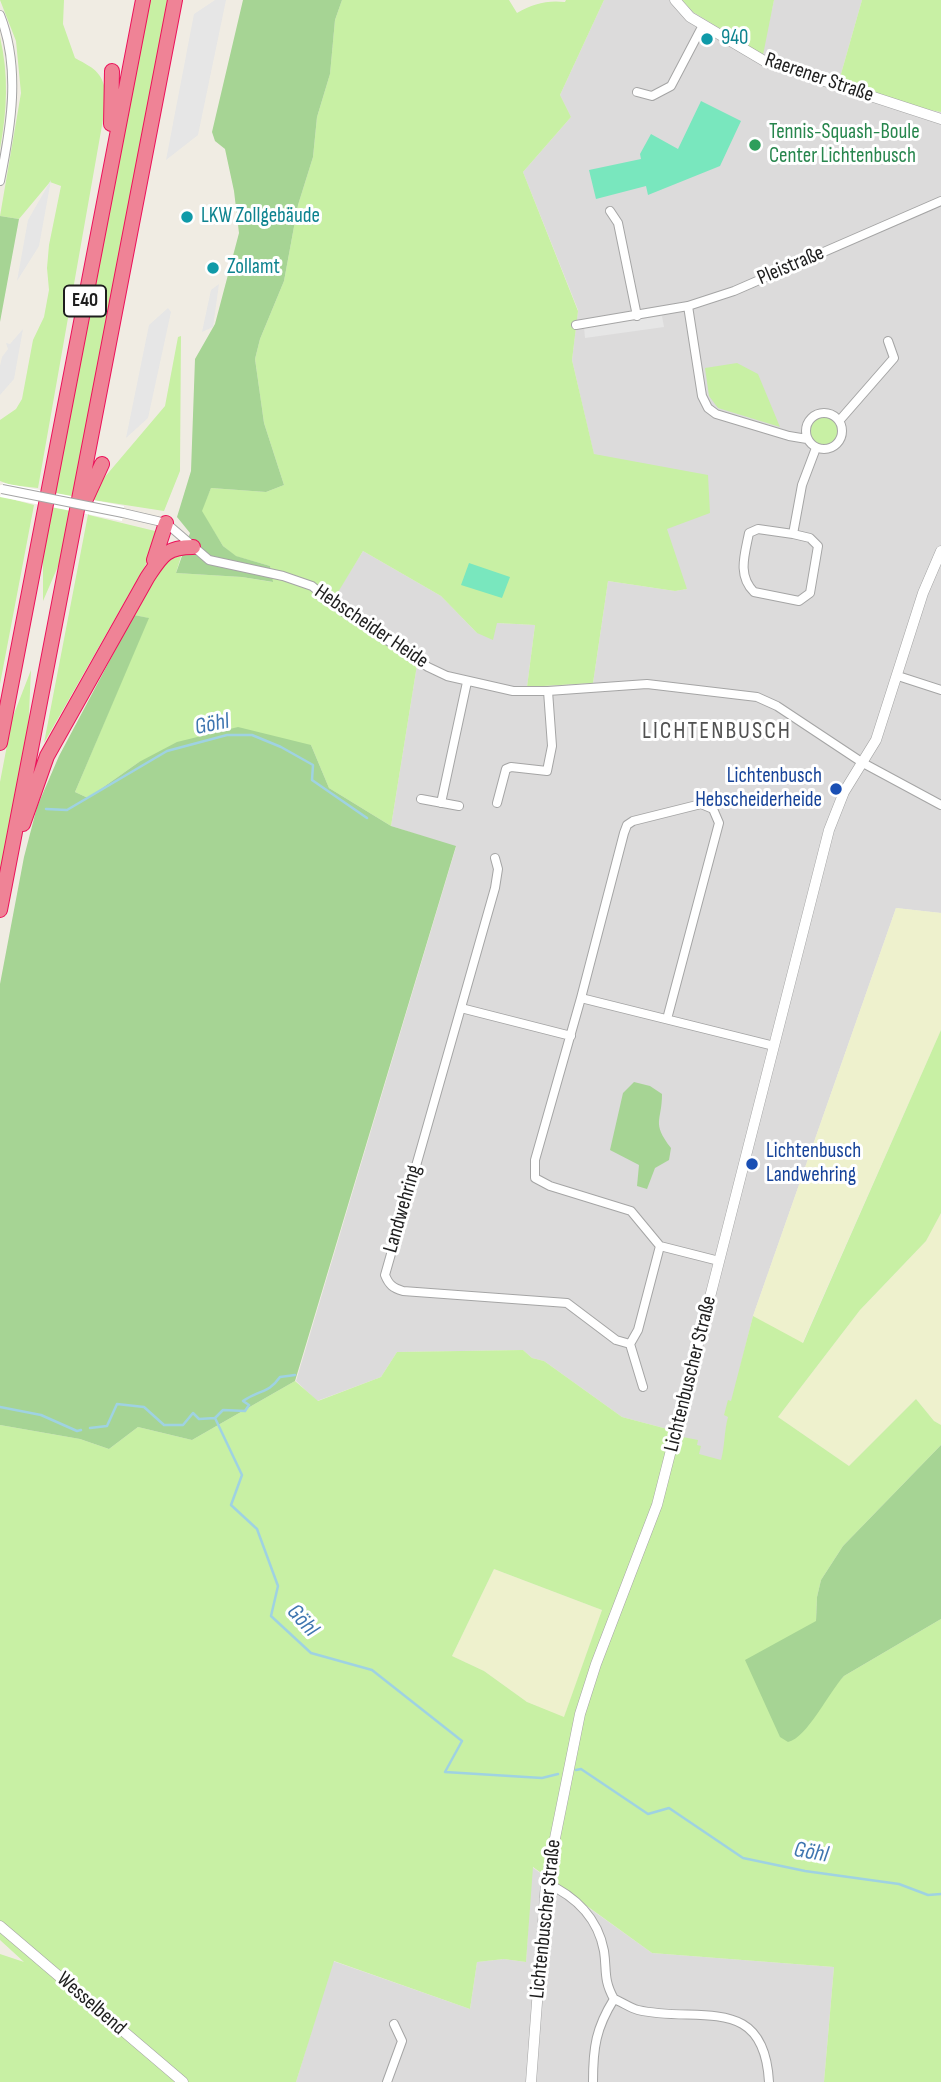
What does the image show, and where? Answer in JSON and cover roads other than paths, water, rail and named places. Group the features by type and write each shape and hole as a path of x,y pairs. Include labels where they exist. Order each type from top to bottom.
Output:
{"highway":[{"name":"E40","path":"0,743 143,0"},
{"name":"E40","path":"0,910 175,0"},
{"path":"112,71 111,119 115,142"},
{"path":"75,522 102,464"},
{"path":"13,844 27,816 47,756 147,578 166,523"},
{"path":"147,578 167,552 193,547"}],"street":[{"name":"Raerener Straße","path":"675,0 684,12 703,25 766,62 941,119"},
{"path":"0,15 9,49 12,83 11,119 0,181"},
{"path":"637,92 652,96 671,86 703,25"},
{"name":"Pleistraße","path":"576,325 688,306 734,290 941,201"},
{"path":"610,211 618,223 637,316"},
{"path":"688,306 702,396 708,408 716,414 807,439 816,448 827,450 837,444 842,433 839,421 824,413 812,417 806,427 807,439"},
{"path":"839,421 852,410 894,358 888,341"},
{"path":"793,534 802,485 816,448"},
{"name":"Hebscheider Heide","path":"1,489 166,523 203,556 215,562 283,576 312,586 341,610 428,667 467,682 513,691 647,684 757,697 777,706 863,763 941,805"},
{"path":"758,529 793,534 810,538 818,547 810,593 799,601 754,592 749,587 742,568 749,533 758,529"},
{"name":"Lichtenbuscher Straße","path":"531,2082 546,1882 580,1714 596,1664 657,1505 829,831 844,792 876,740 923,593 941,551"},
{"path":"898,676 941,690"},
{"path":"441,803 467,682"},
{"path":"498,803 506,769 510,767 547,771 552,746 548,691"},
{"path":"421,799 459,806"},
{"path":"667,1019 719,823 713,809 701,804 633,821 627,825 582,998 535,1160 534,1178 550,1186 631,1211 660,1246 719,1261"},
{"name":"Landwehring","path":"495,858 498,869 495,888 385,1275 389,1284 403,1291 567,1303 616,1340 630,1343"},
{"path":"582,998 775,1046"},
{"path":"461,1008 571,1036"},
{"path":"643,1387 630,1343 638,1330 660,1246"},
{"path":"546,1882 580,1905 598,1928 604,1951 606,1984 614,1999 637,2010 724,2017 741,2023 755,2033 766,2055 769,2082"},
{"name":"Wesselbend","path":"0,1926 183,2082"},
{"path":"593,2082 593,2058 600,2022 614,1999"},
{"path":"387,2082 402,2041 394,2024"}],"waterway":[{"name":"Göhl","path":"46,809 67,810 167,751 227,735 252,735 313,765 312,780 367,818"},
{"path":"215,1418 223,1410 245,1411 249,1405 243,1401 268,1389 280,1377 295,1375"},
{"name":"Göhl","path":"90,1428 107,1426 117,1404 144,1407 164,1425 183,1425 193,1413 199,1419 215,1418 242,1475 231,1505 257,1529 278,1586 271,1616 311,1653 372,1670 462,1741 445,1772 542,1778 558,1774"},
{"name":"Göhl","path":"0,1407 41,1415 77,1431 81,1430"},
{"name":"Göhl","path":"576,1770 581,1769 648,1814 669,1808 743,1858 805,1871 899,1884 928,1895 941,1894"}],"place":[{"name":"940","path":"707,39"},
{"name":"Tennis-Squash-Boule Center Lichtenbusch","path":"755,145"},
{"name":"LKW Zollgebäude","path":"187,217"},
{"name":"Zollamt","path":"213,268"},
{"name":"Lichtenbusch Hebscheiderheide","path":"836,789"},
{"name":"Lichtenbusch Landwehring","path":"752,1164"}],"district":[{"name":"LICHTENBUSCH","path":"717,732"}]}
